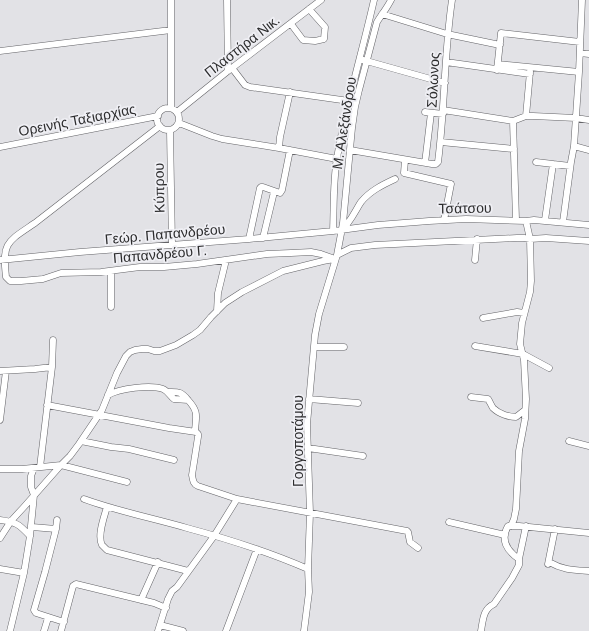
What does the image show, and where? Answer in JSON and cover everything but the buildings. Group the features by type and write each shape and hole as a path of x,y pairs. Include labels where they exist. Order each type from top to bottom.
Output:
{"street":[{"path":"171,0 171,108"},
{"path":"227,0 230,70 245,85 250,87 349,101"},
{"name":"Πλαστήρα Νικ.","path":"177,112 321,0"},
{"name":"Μ. Αλεξάνδρου","path":"333,232 337,159 349,101 374,0"},
{"name":"Μ. Αλεξάνδρου","path":"341,230 355,107 378,22 390,0"},
{"name":"Σόλωνος","path":"425,163 436,164 438,162 441,142 447,34 452,0"},
{"path":"562,222 574,146 582,0"},
{"path":"291,24 303,40 315,41 324,39 325,27 309,9"},
{"path":"382,14 447,34 500,46"},
{"path":"0,51 171,30"},
{"path":"497,67 501,33 580,42"},
{"path":"580,53 589,54"},
{"path":"359,59 445,83"},
{"path":"446,62 497,67 530,67 579,72"},
{"path":"497,67 530,74"},
{"path":"526,116 530,67"},
{"path":"279,148 290,92"},
{"path":"171,108 177,112 179,116 178,126 170,131 162,129 157,122 160,112 171,108"},
{"path":"350,150 425,163 428,112 443,112 513,121 526,116 589,120"},
{"name":"Ορεινής Ταξιαρχίας","path":"0,147 158,116"},
{"path":"513,121 516,220"},
{"path":"179,123 222,139 337,159"},
{"path":"0,282 6,277 2,260 9,243 14,237 35,223 160,126"},
{"name":"Κύπρου","path":"170,131 172,245"},
{"path":"441,142 514,149"},
{"path":"574,146 589,150"},
{"path":"249,239 260,188 263,187 280,193 282,190 290,150"},
{"path":"406,160 404,173 451,184 444,220"},
{"path":"536,162 570,166"},
{"path":"545,220 553,164"},
{"path":"341,230 348,225 357,208 366,197 376,188 395,179"},
{"path":"263,238 274,192"},
{"name":"Τσάτσου","path":"333,232 378,225 444,220 545,220 589,225"},
{"path":"519,559 507,548 504,535 508,526 511,526 513,523 516,509 519,451 525,419 526,391 523,354 520,344 524,313 529,297 531,281 530,239 526,221"},
{"name":"Γοργοποτάμου","path":"304,631 309,592 308,569 310,513 307,424 309,399 319,314 336,257 341,230"},
{"name":"Γεώρ. Παπανδρέου","path":"2,260 333,232"},
{"path":"0,538 2,531 70,456 81,441 99,415 113,381 126,356 130,352 142,349 160,351 186,340 200,330 225,303 274,275 289,269 336,257 351,248 364,246 517,238 546,238 589,241"},
{"path":"475,260 477,239"},
{"name":"Παπανδρέου Γ.","path":"6,277 10,281 21,281 43,279 61,273 102,272 197,264 267,254 301,252 336,257"},
{"path":"217,311 218,293 226,260"},
{"path":"110,307 111,271"},
{"path":"483,318 517,312 524,313"},
{"path":"10,631 24,573 32,526 34,495 31,487 31,476 37,468 48,405 53,340"},
{"path":"475,346 523,354 550,368"},
{"path":"314,347 344,347"},
{"path":"0,420 3,371 52,367"},
{"path":"108,395 114,392 136,387 159,388 168,392 174,399 188,400 196,412 195,431 198,434 198,437 192,480 194,484 198,486 237,498 407,531 410,542 418,548"},
{"path":"471,397 488,399 494,408 503,414 510,416 516,417 525,410"},
{"path":"309,399 358,403"},
{"path":"48,405 82,410 99,415 169,428 195,431"},
{"path":"81,441 129,449 174,460"},
{"path":"569,441 589,446"},
{"path":"308,448 363,456"},
{"path":"0,469 37,468 61,465 127,482"},
{"path":"184,631 159,628 168,599 170,594 177,587 214,536 237,498"},
{"path":"84,499 107,507 180,526 257,549 308,569"},
{"path":"107,507 100,538 102,545 106,550 158,562 188,571"},
{"path":"0,520 12,521 18,524 30,536"},
{"path":"57,520 56,529 34,610 36,613 48,618 64,622"},
{"path":"449,522 504,535"},
{"path":"32,526 56,529"},
{"path":"511,526 526,526 589,533"},
{"path":"481,631 486,610 494,604 519,566 519,559 526,526"},
{"path":"555,530 548,564 563,568 589,571"},
{"path":"226,631 257,549"},
{"path":"141,600 158,562"},
{"path":"0,569 24,573"},
{"path":"61,631 73,586 76,584 154,603 166,608"},
{"path":"44,631 48,618"}]}
